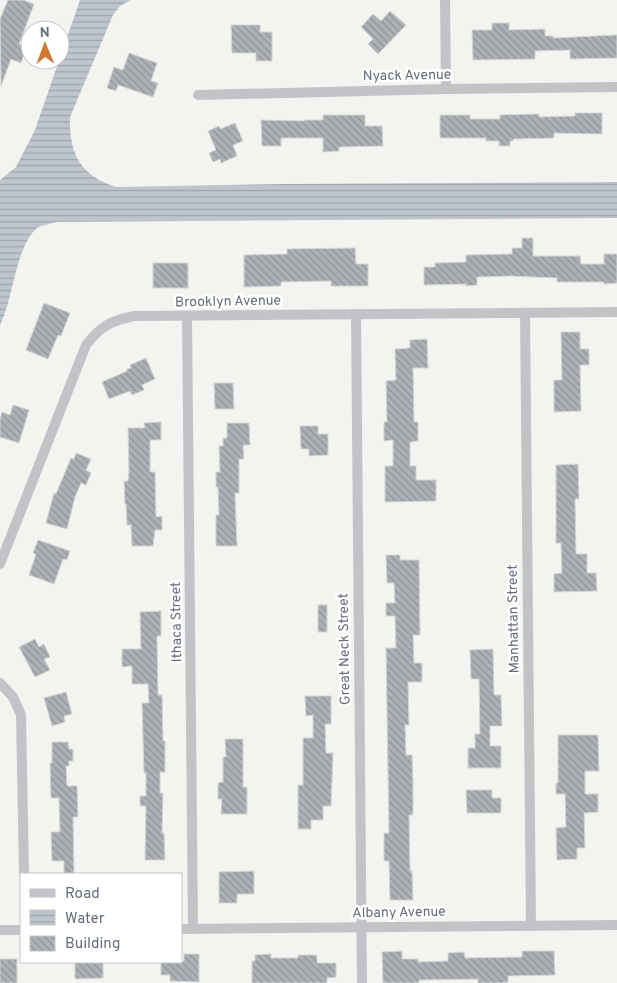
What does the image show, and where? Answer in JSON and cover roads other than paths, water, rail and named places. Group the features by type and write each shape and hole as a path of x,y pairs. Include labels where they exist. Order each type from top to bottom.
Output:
{"street":[{"path":"445,0 446,88"},
{"name":"Nyack Avenue","path":"198,95 446,88 617,87"},
{"name":"Brooklyn Avenue","path":"0,564 86,345 98,330 115,320 134,316 617,312"},
{"name":"Manhattan Street","path":"525,313 530,925"},
{"name":"Great Neck Street","path":"356,314 362,983"},
{"name":"Ithaca Street","path":"187,316 193,928"},
{"path":"0,683 13,697 21,715 24,873"},
{"name":"Albany Avenue","path":"182,928 617,925"},
{"path":"0,930 20,930"}],"water":[{"path":"80,0 131,0 120,6 113,15 70,117 72,142 79,161 93,176 116,187 617,182 617,218 56,222 37,228 24,247 0,325 0,180 16,167 35,130 56,70 70,70 70,29"}]}
